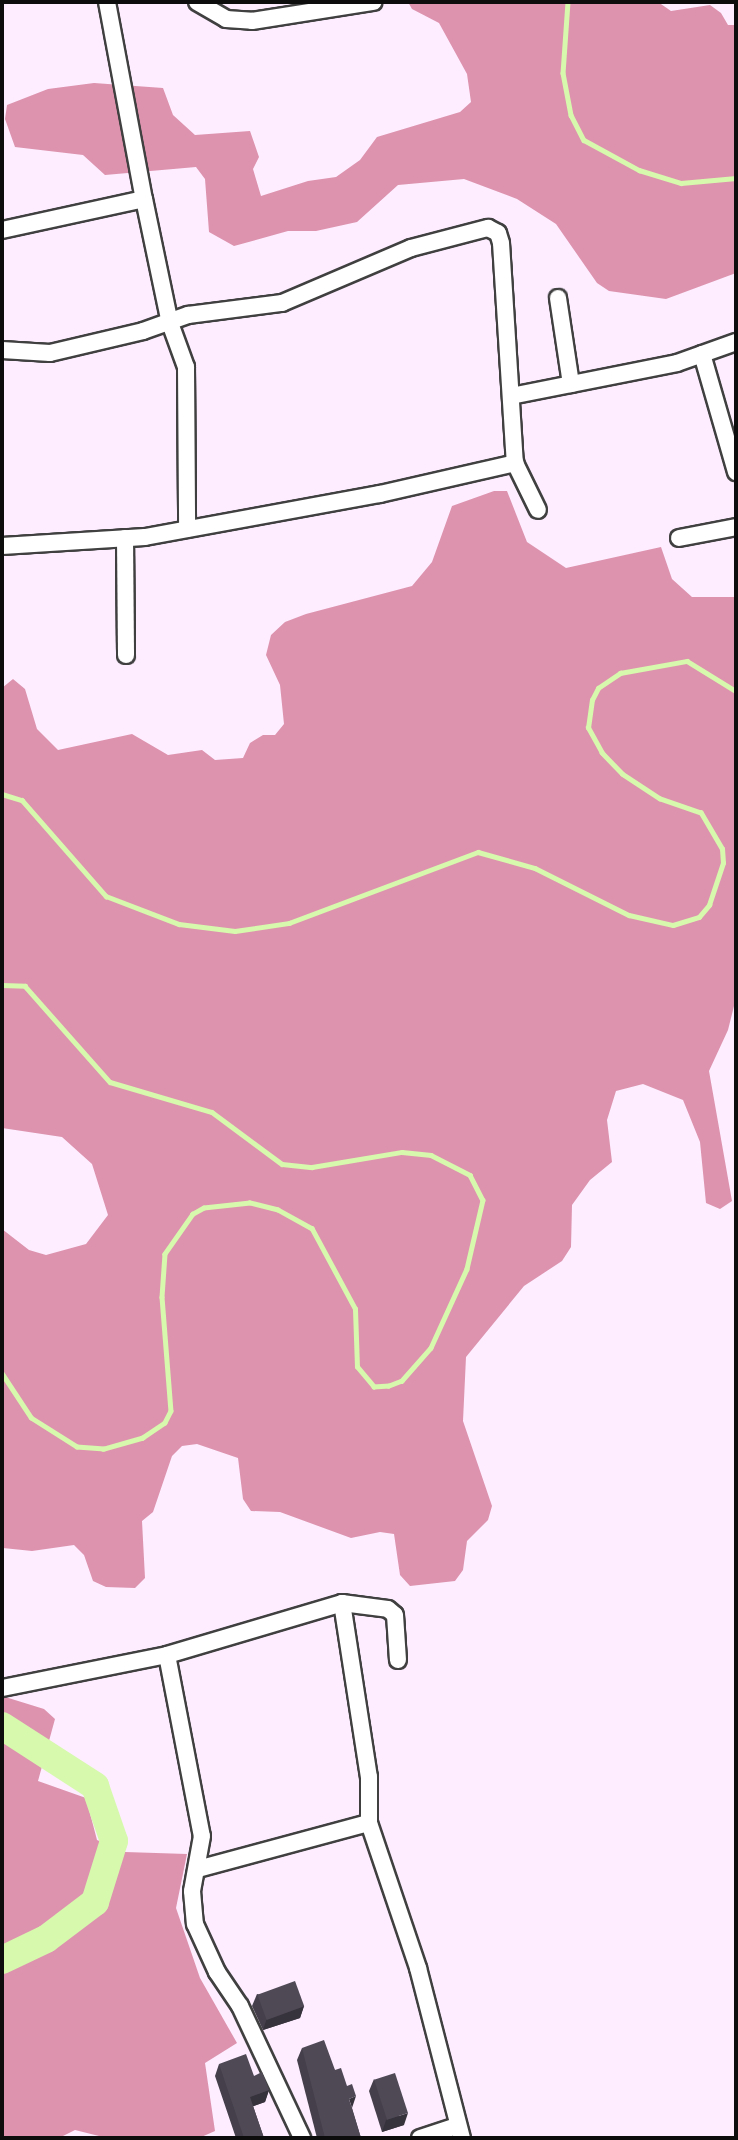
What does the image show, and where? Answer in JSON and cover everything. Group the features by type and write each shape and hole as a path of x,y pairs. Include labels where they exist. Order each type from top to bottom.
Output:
{"street":[{"path":"107,2 170,323 187,367 187,529"},
{"path":"197,2 226,19 252,21 284,8 374,2"},
{"path":"2,229 144,200"},
{"path":"2,350 50,353 170,323 188,315 282,303 411,248 488,228 498,233 501,243 515,463 538,510"},
{"path":"558,298 571,384"},
{"path":"510,396 702,354 736,342"},
{"path":"702,354 736,471"},
{"path":"2,546 124,538 187,529 380,494 515,463"},
{"path":"679,538 736,527"},
{"path":"124,538 126,655"},
{"path":"342,1603 369,1777 369,1823 418,1968 460,2132 420,2138"},
{"path":"2,1688 167,1655 342,1603 388,1609 395,1615 398,1660"},
{"path":"167,1655 202,1836 192,1891 195,1924 217,1972 240,2006 302,2138"},
{"path":"198,1869 369,1823"}],"shaded area":[{"path":"408,2 658,2 671,11 710,5 721,13 728,25 736,25 736,273 666,299 609,291 597,283 556,224 517,199 464,179 398,185 357,222 316,231 288,231 234,246 209,232 205,179 196,167 105,175 83,155 15,147 5,119 7,105 48,89 94,83 163,88 173,115 195,135 250,131 259,157 253,169 261,196 308,181 336,177 360,160 377,137 460,112 471,102 467,74 439,23 412,9"},
{"path":"494,491 507,491 527,542 566,568 661,547 672,579 692,597 736,597 736,998 728,1030 709,1071 732,1201 720,1209 706,1203 700,1142 683,1100 643,1084 616,1091 607,1120 612,1162 590,1180 572,1205 571,1247 562,1261 524,1286 466,1357 463,1421 492,1506 488,1520 467,1541 463,1570 455,1581 410,1586 400,1575 394,1534 380,1532 351,1538 280,1512 251,1511 243,1499 238,1458 197,1444 182,1446 172,1456 153,1512 142,1521 145,1578 135,1588 106,1587 93,1581 84,1555 74,1545 32,1551 3,1548 2,1229 29,1250 46,1255 86,1244 108,1215 92,1164 62,1137 2,1128 2,688 13,679 25,689 37,729 58,750 132,734 168,755 202,750 215,760 243,758 250,743 263,735 275,735 284,724 280,685 266,655 271,635 285,622 306,614 412,586 432,562 452,506"},
{"path":"2,1696 44,1709 55,1719 38,1781 86,1798 97,1840 125,1852 187,1854 176,1908 200,1978 237,2043 205,2063 215,2131 199,2138 107,2138 75,2130 59,2138 2,2138"}],"building":[{"path":"295,1981 304,2006 267,2020 257,1995"},
{"path":"324,2040 335,2070 341,2068 347,2086 352,2084 356,2096 349,2099 361,2138 325,2138 302,2048"},
{"path":"246,2054 254,2076 262,2072 269,2090 250,2097 264,2138 244,2138 219,2064"},
{"path":"395,2073 408,2113 387,2120 374,2080"}],"waterway":[{"path":"568,2 563,73 571,115 584,140 639,170 681,183 736,178"},
{"path":"2,794 22,800 106,896 179,924 235,931 289,923 478,852 535,868 629,915 673,925 699,917 709,905 723,863 722,849 701,813 660,799 622,774 602,753 588,728 592,700 598,688 620,673 687,661 736,691"},
{"path":"2,985 25,986 110,1082 212,1112 282,1164 312,1167 402,1152 431,1155 470,1175 483,1200 467,1269 431,1348 402,1381 389,1386 374,1387 357,1367 355,1309 312,1229 278,1210 250,1203 204,1208 193,1214 165,1254 162,1297 171,1411 165,1423 143,1438 104,1449 77,1447 31,1418 2,1374"},
{"path":"2,1726 95,1786 114,1841 95,1902 46,1939 2,1960"}]}
